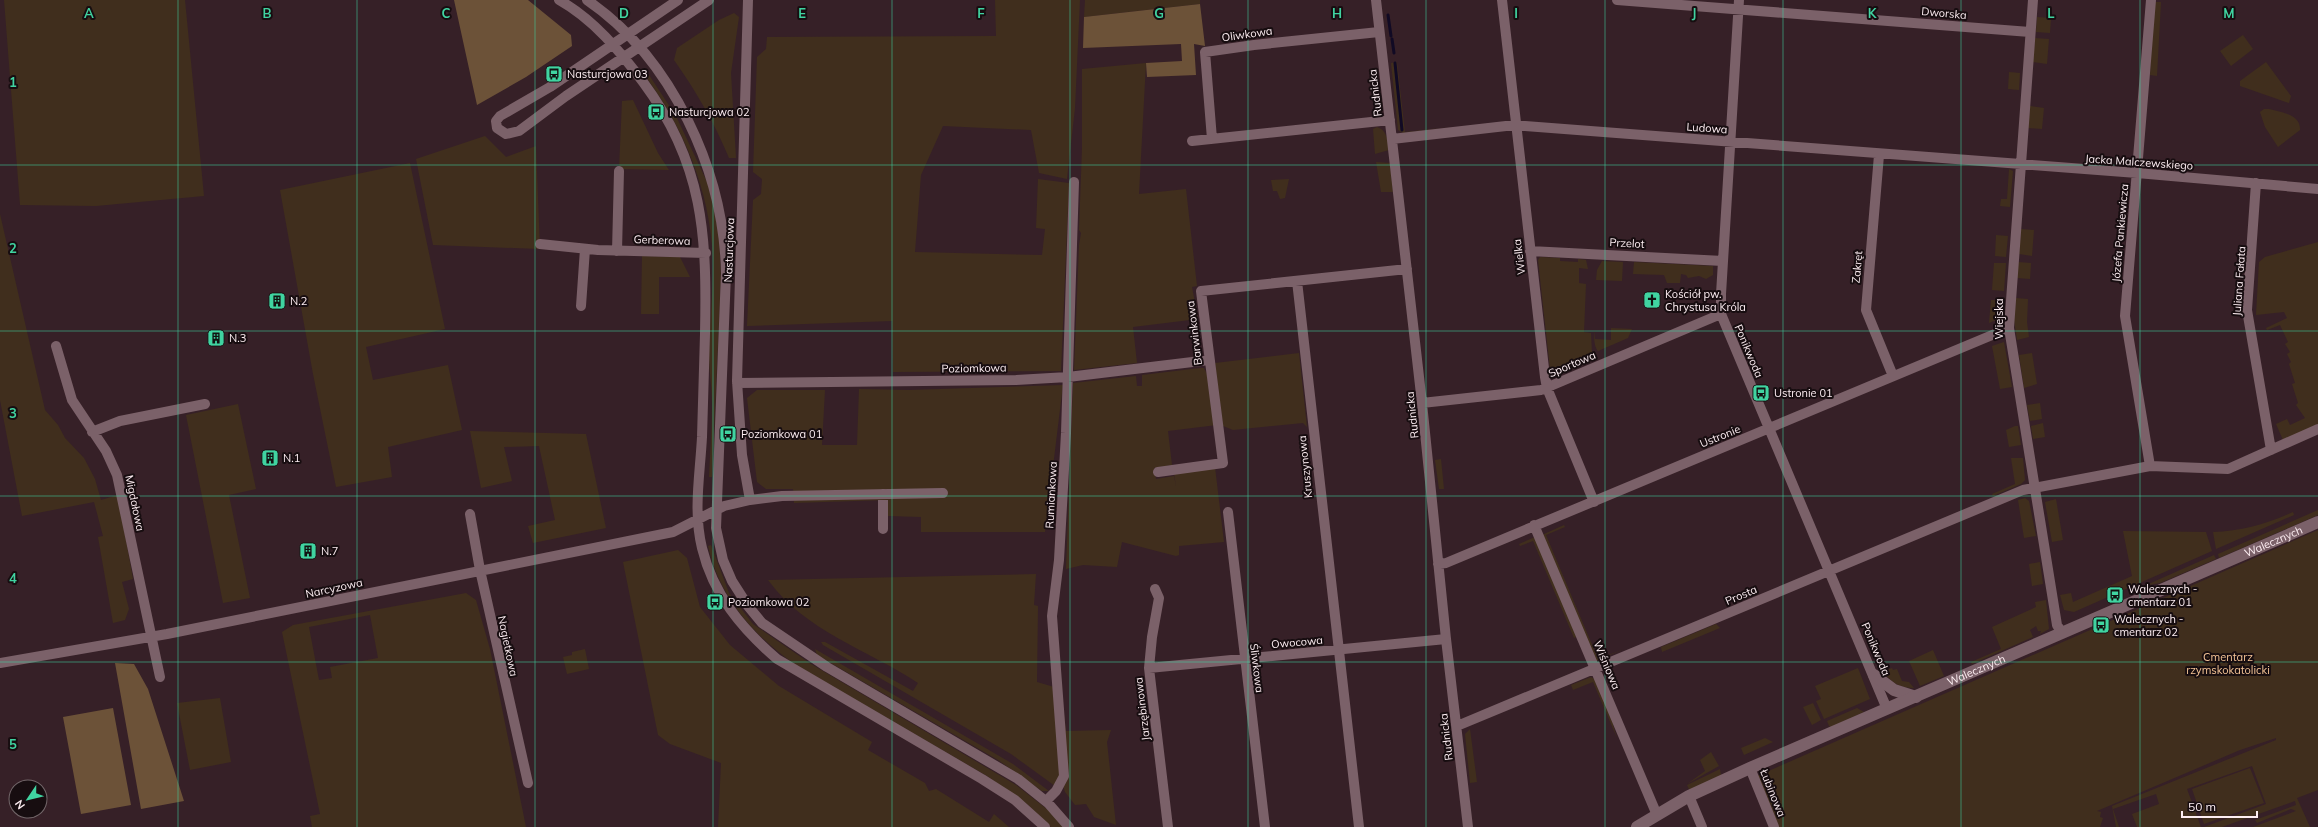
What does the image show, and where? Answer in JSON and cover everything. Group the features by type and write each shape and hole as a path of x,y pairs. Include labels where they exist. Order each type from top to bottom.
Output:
{"street":[{"path":"559,0 595,27 624,57 650,91 679,142 696,191 706,253 703,413 696,500 702,548 715,586 738,622 754,640 777,658 798,672 1009,796 1045,827"},
{"path":"587,0 628,35 639,47 669,89 693,131 713,182 721,220 726,273 716,510 717,537 723,560 738,592 762,623 827,667 998,766 1046,801 1069,827"},
{"path":"678,0 550,87 500,116 496,123 497,128 503,134 514,133 709,0"},
{"name":"Nasturcjowa","path":"748,0 737,383 742,455 750,500"},
{"name":"Rudnicka","path":"1376,0 1468,827"},
{"name":"Wielka","path":"1502,0 1547,388 1594,502"},
{"name":"Dworska","path":"1616,0 1739,4 2030,32"},
{"name":"Wiejska","path":"2033,0 2009,328 2057,626 2062,633"},
{"name":"Józefa Pankiewicza","path":"2150,466 2125,316 2152,0"},
{"name":"Ponikwoda","path":"1739,4 1721,314 1887,709"},
{"name":"Oliwkowa","path":"1212,139 1205,52 1254,45 1379,32"},
{"path":"1192,142 1390,120"},
{"name":"Ludowa","path":"1392,139 1517,126 2020,165"},
{"name":"Zakręt","path":"1879,155 1866,310 1893,376"},
{"name":"Jacka Malczewskiego","path":"2020,165 2137,173 2318,189"},
{"name":"Gerberowa","path":"617,251 619,171"},
{"name":"Rumiankowa","path":"1046,801 1056,791 1064,776 1052,616 1060,560 1068,377 1074,182"},
{"name":"Juliana Fałata","path":"2256,183 2247,310 2271,450"},
{"name":"Gerberowa","path":"540,244 617,251 706,253"},
{"path":"581,306 585,249"},
{"name":"Przelot","path":"1530,251 1723,261"},
{"name":"Barwinkowa","path":"1158,472 1223,463 1201,292 1407,269"},
{"name":"Kruszynowa","path":"1297,281 1338,650"},
{"name":"Sportowa","path":"1422,403 1532,392 1547,388 1721,314"},
{"name":"Ustronie","path":"1438,564 1446,563 1534,525 1594,502 2009,328"},
{"name":"Migdałowa","path":"56,346 72,400 106,451 117,475 150,637 160,677"},
{"name":"Poziomkowa","path":"737,383 1016,380 1068,377 1209,360"},
{"path":"92,432 120,421 205,404"},
{"name":"Prosta","path":"1457,726 1596,670 2035,487 2150,466 2228,469 2318,430"},
{"name":"Narcyzowa","path":"0,663 150,637 673,532 732,503 782,496 943,492"},
{"path":"883,494 883,529"},
{"name":"Śliwkowa","path":"1228,512 1265,827"},
{"name":"Nagietkowa","path":"470,514 480,570 528,783"},
{"name":"Walecznych","path":"1638,827 1689,796 1750,768 2318,522"},
{"name":"Wiśniowa","path":"1534,525 1656,815"},
{"name":"Jarzębinowa","path":"1156,589 1160,598 1152,637 1150,668 1168,827"},
{"name":"Owocowa","path":"1150,668 1446,639"},
{"path":"1338,650 1359,827"},
{"path":"1874,675 1894,690 1916,697"},
{"name":"Łubinowa","path":"1750,768 1774,827"},
{"path":"1689,796 1702,827"}],"green space":[{"path":"4,0 185,0 204,196 96,206 20,205"},
{"path":"995,0 1080,0 1075,108 1067,179 1039,173 1031,130 943,126 921,175 915,252 1042,255 1045,229 1036,228 1038,179 1069,183 1061,371 893,372 892,321 747,326 753,200 761,194 762,179 753,172 757,57 766,49 767,37 996,36"},
{"path":"1085,0 1200,0 1200,4 1084,17"},
{"path":"2154,2 2161,2 2157,76 2150,75"},
{"path":"734,13 739,17 731,73 736,158 729,158 704,107 674,60 677,48 719,20"},
{"path":"2037,17 2051,18 2050,33 2036,32"},
{"path":"2243,35 2253,49 2231,66 2220,51"},
{"path":"2035,38 2049,39 2047,64 2033,62"},
{"path":"1397,62 1405,132 1449,127 1403,133 1398,130 1391,63"},
{"path":"2266,62 2291,96 2289,103 2240,86 2240,81"},
{"path":"1146,63 1139,194 1186,189 1197,286 1192,287 1198,319 1133,327 1137,363 1074,370 1079,245 1081,233 1079,230 1082,148 1082,69"},
{"path":"2009,72 2020,73 2019,90 2008,89"},
{"path":"649,75 676,116 708,184 719,233 721,278 712,477 709,477 712,404 709,356 713,265 708,214 702,190 685,142 660,98 646,77"},
{"path":"633,100 658,153 669,170 619,169 622,101"},
{"path":"2030,106 2044,108 2042,129 2028,128"},
{"path":"2264,109 2284,113 2294,117 2297,120 2300,130 2278,147 2265,127 2260,112"},
{"path":"1377,127 1385,133 1389,150 1375,154 1373,129"},
{"path":"485,136 506,157 536,146 540,249 433,245 416,159"},
{"path":"1376,162 1390,163 1393,192 1381,192"},
{"path":"410,163 445,329 366,347 373,380 448,365 462,430 388,447 392,477 336,487 313,374 280,190"},
{"path":"2009,169 2013,171 2010,207 2000,206 2001,199 2007,199"},
{"path":"1289,179 1285,198 1280,199 1277,191 1273,191 1271,180"},
{"path":"0,214 45,410 58,425 65,438 84,458 95,479 101,500 118,495 133,579 122,582 129,609 125,620 113,623 98,537 103,536 94,502 22,516 0,400"},
{"path":"2021,229 2034,230 2032,256 2019,254"},
{"path":"1996,235 2008,236 2006,257 1995,256"},
{"path":"2318,242 2318,425 2283,440 2276,424 2287,419 2290,425 2305,418 2296,405 2298,403 2292,384 2295,383 2289,364 2291,362 2287,354 2290,352 2285,344 2288,342 2280,325 2267,330 2266,328 2287,318 2284,312 2256,315 2259,262 2265,257"},
{"path":"642,256 680,257 690,277 659,277 659,314 641,314"},
{"path":"1540,257 1560,258 1560,261 1578,262 1578,259 1586,260 1588,269 1579,268 1579,283 1586,284 1584,332 1591,333 1592,353 1553,370 1550,369 1538,260"},
{"path":"1602,261 1623,262 1622,281 1596,280 1597,270"},
{"path":"1634,262 1713,266 1713,275 1706,279 1699,276 1688,278 1686,275 1681,274 1680,283 1667,283 1664,275 1633,274"},
{"path":"2018,262 2031,263 2030,279 2017,278"},
{"path":"1994,263 2006,263 2004,291 1992,290"},
{"path":"2016,298 2028,299 2027,322 2029,337 2017,340 2014,320"},
{"path":"1991,300 2003,300 2001,318 1989,323"},
{"path":"1611,328 1632,329 1628,338 1598,351 1594,339 1594,331 1595,339 1611,340"},
{"path":"2004,342 2012,387 2000,389 1992,346"},
{"path":"1299,353 1307,427 1303,423 1233,430 1223,426 1215,363"},
{"path":"2032,353 2037,384 2024,388 2019,355"},
{"path":"1204,368 1207,374 1217,425 1168,431 1172,465 1154,468 1156,479 1174,476 1176,487 1174,473 1215,467 1224,542 1179,546 1179,555 1176,556 1122,542 1117,567 1083,565 1066,569 1073,383 1136,376 1137,386 1142,386 1142,375"},
{"path":"1063,385 1045,532 921,532 921,517 888,516 887,500 794,503 793,489 766,489 757,482 747,398 757,390 825,390 822,445 857,445 859,389 909,390"},
{"path":"2040,403 2042,419 2030,421 2027,405"},
{"path":"238,404 256,489 229,495 250,598 223,603 186,415"},
{"path":"2043,423 2045,437 2033,439 2031,426"},
{"path":"2018,426 2021,445 2009,447 2006,430"},
{"path":"470,431 586,434 606,528 533,543 528,526 555,520 539,446 504,447 512,481 481,488"},
{"path":"2011,458 2023,458 2025,480 2021,484 1993,496 1992,494 2015,484"},
{"path":"1441,459 1444,489 1439,489 1435,460"},
{"path":"2025,498 2029,501 2036,536 2024,538 2018,500"},
{"path":"2056,499 2063,540 2052,542 2045,502"},
{"path":"2318,510 2318,515 2219,558 2218,554"},
{"path":"2293,512 2294,515 2216,549 2213,532 2254,526"},
{"path":"1564,525 1565,527 1546,535 1598,659 1624,649 1596,661 1542,535"},
{"name":"Cmentarz rzymskokatolicki","path":"2318,530 2318,790 2297,798 2310,827 2253,827 2296,811 2291,809 2257,823 2255,820 2296,805 2295,801 2222,827 2204,827 2266,804 2252,766 2187,789 2201,827 2137,827 2132,814 2159,804 2156,794 2113,809 2119,827 2116,827 2112,806 2276,740 2276,738 2240,750 2097,811 2101,812 2100,817 2103,818 2100,827 1778,827 1757,776"},
{"path":"2123,531 2206,532 2212,551 2074,612 2064,610 2060,595 2071,593 2073,602 2132,576"},
{"path":"1535,537 1578,636 1574,638 1533,541 1520,546 1519,544"},
{"path":"711,545 729,593 753,624 811,664 1016,785 1048,810 1063,827 1051,827 1027,804 987,776 796,665 780,653 752,628 730,599 713,565 708,546"},
{"path":"678,550 687,558 700,607 730,645 779,686 872,742 868,750 925,783 929,791 936,789 989,822 994,814 1009,827 718,827 721,763 670,744 658,735 623,562"},
{"path":"2214,555 2216,559 2160,583 2144,586"},
{"path":"2040,562 2043,584 2032,586 2029,564"},
{"path":"1036,574 1034,605 1038,606 1037,682 1061,689 1066,731 1111,730 1107,742 1116,825 1094,817 1086,804 1075,805 1065,792 1060,777 1055,786 1011,754 823,645 821,642 825,642 913,691 918,683 838,638 800,613 783,598 768,580"},
{"path":"466,593 476,600 490,649 526,827 312,827 310,816 320,814 282,632 293,625","holes":["370,615 378,658 330,667 332,678 319,680 309,627"]},
{"path":"2046,600 2049,629 2040,634 2041,631 2038,631 2036,626 2030,630 2033,637 1972,664 1971,662 2001,649 1992,627 2036,607 2035,602"},
{"path":"1716,624 1720,628 1662,652 1661,647"},
{"path":"1874,648 1884,671 1892,668 1893,670 1897,669 1902,681 1909,682 1914,688 1898,685 1887,676 1878,664 1872,649"},
{"path":"585,649 589,669 567,674 563,657 572,655 572,652"},
{"path":"815,649 1013,764 1049,791 1042,791 998,760 817,655"},
{"path":"1933,650 1944,676 1920,686 1909,661"},
{"path":"1858,668 1870,699 1824,719 1816,701 1821,699 1815,686"},
{"path":"1591,677 1596,680 1614,724 1617,738 1593,682 1573,690 1571,685"},
{"path":"220,698 231,762 190,770 177,703"},
{"path":"1813,703 1821,720 1812,725 1803,707"},
{"path":"1857,708 1864,712 1831,727 1829,726 1827,721"},
{"path":"1470,729 1477,782 1470,783 1465,734"},
{"path":"1765,738 1773,742 1744,755 1741,748"},
{"path":"1711,752 1719,766 1687,784 1705,771 1700,760"},
{"path":"2250,768 2264,803 2204,824 2192,789"},
{"path":"1720,769 1721,775 1690,791 1687,785"}],"shaded area":[{"path":"454,0 528,0 571,35 572,46 526,77 477,105"},
{"path":"1200,4 1205,46 1194,44 1196,75 1147,77 1146,63 1182,61 1181,44 1083,48 1084,17"},
{"path":"115,663 134,664 148,689 184,801 141,809"},
{"path":"113,708 131,805 81,814 63,717"}],"waterway":[{"path":"1388,15 1391,36"},
{"path":"1392,39 1394,53"},
{"path":"1395,63 1402,130"}],"place":[{"name":"Nasturcjowa 03","path":"554,74"},
{"name":"Nasturcjowa 02","path":"656,112"},
{"name":"Kościół pw. Chrystusa Króla","path":"1652,300"},
{"name":"N.2","path":"277,301"},
{"name":"N.3","path":"216,338"},
{"name":"Ustronie 01","path":"1761,393"},
{"name":"Poziomkowa 01","path":"728,434"},
{"name":"N.1","path":"270,458"},
{"name":"N.7","path":"308,551"},
{"name":"Walecznych - cmentarz 01","path":"2115,595"},
{"name":"Poziomkowa 02","path":"715,602"},
{"name":"Walecznych - cmentarz 02","path":"2101,625"}]}
